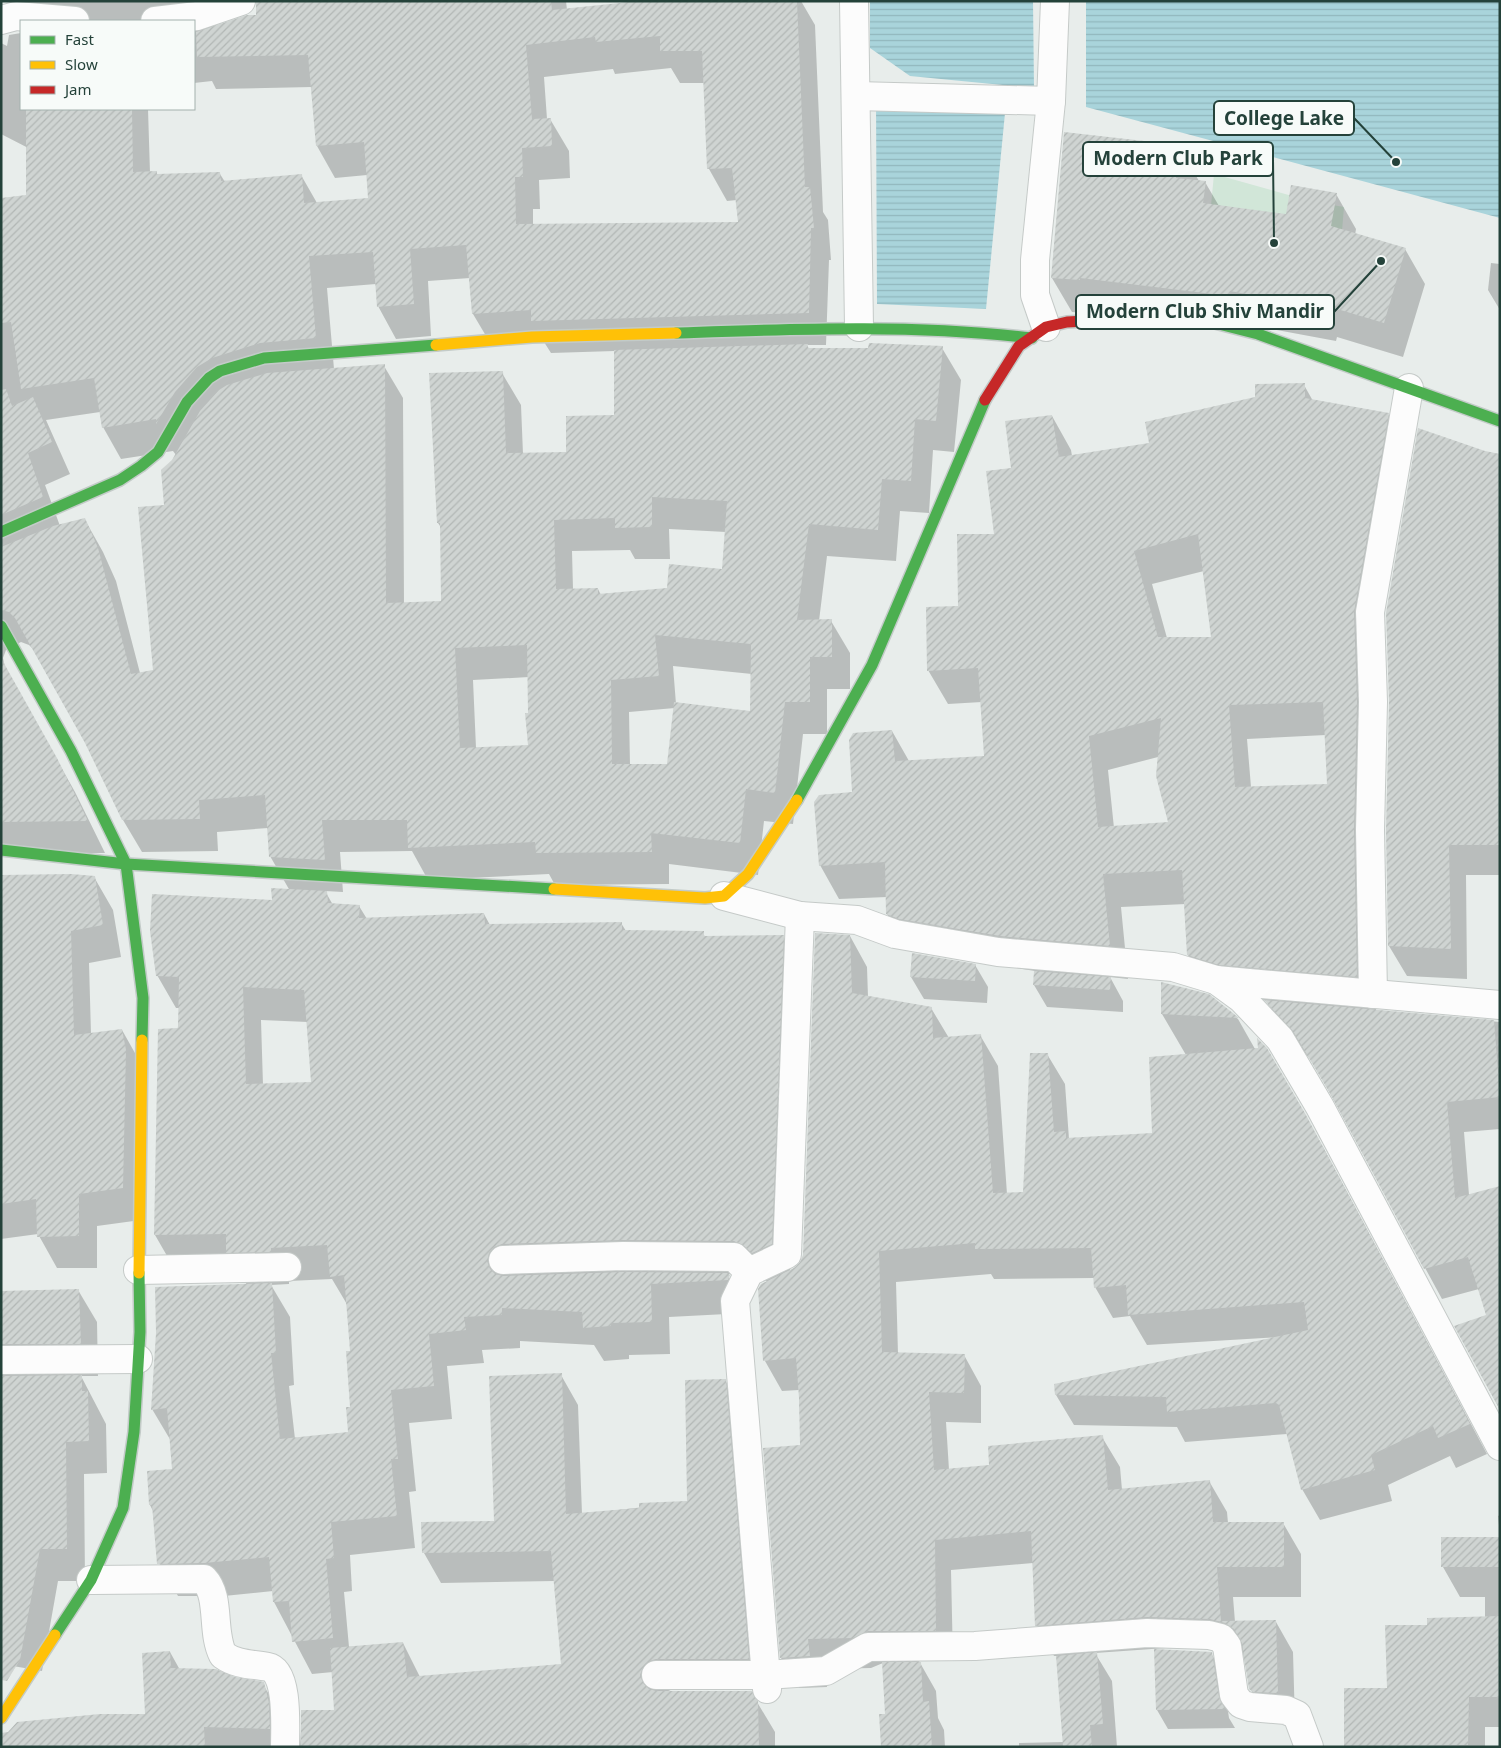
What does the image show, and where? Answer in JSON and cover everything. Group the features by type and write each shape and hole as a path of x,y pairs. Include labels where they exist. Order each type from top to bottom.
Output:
{"street":[{"path":"163,20 197,16 242,1"},
{"path":"854,1 860,327"},
{"path":"1039,332 1035,294 1035,260 1051,101 1055,1"},
{"path":"1,20 16,16 63,20"},
{"path":"856,96 1051,101"},
{"path":"724,896 748,874 808,783 872,665 986,398 1019,346 1039,332 1067,322 1154,316 1203,320 1258,334 1500,421"},
{"path":"1,532 120,480 158,452 187,402 209,378 220,371 264,358 532,337 860,327 991,333 1039,332"},
{"path":"1373,994 1370,830 1373,702 1370,612 1409,388"},
{"path":"1,626 71,751 126,864 143,998 138,1359 134,1432 123,1508 91,1580 1,1718"},
{"path":"1,850 126,864 705,898 724,896 800,916 857,920 895,934 998,952 1173,966 1216,980 1500,1005"},
{"path":"766,1682 735,1302 749,1272 787,1254 800,916"},
{"path":"1216,980 1242,999 1280,1039 1329,1124 1500,1446"},
{"path":"503,1260 642,1256 734,1256 749,1272"},
{"path":"138,1270 287,1267"},
{"path":"1,1360 138,1359"},
{"path":"91,1580 204,1579 211,1588 216,1637 223,1655 242,1664 272,1668 278,1672 284,1696 285,1747"},
{"path":"656,1675 766,1682 826,1671 868,1647 975,1646 1147,1633 1209,1635 1221,1638 1227,1646 1234,1695 1241,1704 1250,1707 1286,1710 1297,1715 1303,1726 1309,1747"}],"green space":[{"path":"1214,174 1310,201 1344,207 1338,279 1297,308 1204,280"}],"water":[{"path":"870,1 1033,1 1034,88 910,76 870,48"},
{"path":"1086,1 1500,1 1500,218 1086,107"},
{"path":"876,99 1005,113 986,309 877,304"}],"building":[{"path":"256,1 551,1 552,10 639,1 797,1 805,187 810,187 814,228 811,228 809,313 531,321 531,310 472,314 466,245 410,249 414,304 377,307 373,252 309,256 316,338 260,343 212,358 197,367 175,392 156,424 156,419 102,428 94,378 21,389 11,322 1,323 1,198 26,195 26,110 132,110 133,172 157,171 157,174 220,172 221,181 302,174 304,203 368,198 364,142 316,146 308,55 197,57 196,32 247,15 256,15","holes":["660,36 660,51 702,51 707,169 732,168 738,222 516,224 515,177 523,177 522,148 552,146 551,118 532,119 526,45 595,37 596,42"]},
{"path":"1064,132 1180,145 1176,178 1206,181 1203,203 1286,214 1291,185 1337,193 1331,226 1406,248 1384,323 1317,303 1317,307 1230,291 1229,296 1080,278 1080,280 1051,278"},
{"path":"869,343 943,346 936,421 915,419 911,481 882,479 878,530 809,524 797,620 832,619 832,657 810,657 810,702 785,702 775,793 746,789 740,843 651,833 652,852 536,853 535,842 408,848 407,820 322,820 325,860 269,857 265,795 199,800 200,819 122,820 85,743 15,618 9,612 1,610 1,547 53,526 85,518 98,548 131,674 153,670 138,507 164,505 161,470 172,460 200,411 219,390 227,385 267,373 385,364 386,603 441,601 440,523 437,523 429,373 503,371 506,453 566,452 566,416 614,415 614,350 808,344 807,348 868,348","holes":["652,497 727,501 722,569 669,564 667,588 598,594 598,588 556,589 554,520 615,518 615,528 652,527","655,635 751,644 750,711 674,702 667,764 612,764 611,680 659,676","527,645 528,713 525,713 528,745 460,748 455,648"]},
{"path":"1305,383 1305,398 1389,413 1354,612 1357,702 1354,830 1357,977 1219,965 1187,955 1182,870 1103,874 1110,946 1000,936 899,919 886,914 885,862 819,866 814,802 819,795 852,792 849,740 853,733 892,730 895,761 984,756 978,668 927,671 926,607 958,606 957,534 994,534 986,471 1011,468 1005,421 1052,415 1059,457 1149,443 1145,422 1255,397 1255,384","holes":["1198,534 1211,637 1158,637 1134,551","1323,702 1327,784 1235,787 1229,705","1161,718 1156,776 1168,822 1098,827 1089,736"]},
{"path":"6,389 12,406 33,397 52,442 28,453 43,497 1,515 1,390"},
{"path":"1418,428 1485,451 1500,454 1500,845 1449,845 1451,949 1388,946 1386,830 1389,702 1386,613"},
{"path":"1,658 57,758 88,821 1,822"},
{"path":"71,874 95,876 103,925 71,931 74,1035 122,1029 126,1050 123,1188 79,1194 79,1236 37,1237 36,1199 1,1204 1,875"},
{"path":"271,888 327,891 328,903 360,905 359,918 484,913 485,924 622,922 622,930 704,931 704,936 784,935 772,1244 752,1253 734,1241 622,1240 502,1244 494,1247 489,1253 487,1261 490,1269 495,1274 503,1276 623,1272 727,1273 730,1275 728,1280 651,1284 652,1322 611,1323 611,1326 583,1328 582,1312 502,1308 502,1315 464,1317 466,1330 429,1334 434,1386 391,1390 398,1459 391,1459 397,1516 331,1522 334,1558 326,1559 333,1638 292,1642 289,1601 273,1602 269,1557 204,1563 157,1564 152,1505 149,1505 147,1471 172,1469 167,1408 151,1410 156,1333 155,1287 272,1283 276,1353 271,1353 280,1439 348,1432 346,1407 350,1407 346,1351 350,1351 344,1275 330,1277 327,1245 271,1248 271,1252 226,1253 226,1234 154,1235 158,1029 178,1028 179,977 156,976 150,931 152,894 272,900","holes":["243,987 304,990 311,1082 246,1084"]},
{"path":"815,933 850,935 852,993 932,1007 933,1038 981,1034 993,1193 1023,1192 1030,1053 1048,1053 1054,1132 1066,1131 1066,1138 1152,1133 1149,1057 1258,1048 1257,1038 1267,1048 1306,1115 1470,1424 1438,1438 1433,1426 1371,1455 1375,1470 1301,1490 1279,1405 1276,1403 1167,1412 1166,1397 1055,1395 1054,1384 1308,1330 1304,1302 1128,1315 1126,1285 1094,1288 1091,1248 975,1249 975,1243 879,1251 882,1352 965,1354 964,1393 929,1392 934,1470 989,1465 988,1446 1103,1435 1108,1490 1210,1480 1213,1522 1284,1522 1284,1567 1217,1567 1221,1621 1276,1620 1278,1693 1253,1692 1249,1689 1242,1643 1234,1629 1225,1623 1210,1619 1147,1617 1035,1626 1031,1531 935,1540 936,1631 868,1631 853,1638 808,1639 810,1656 780,1658 763,1448 800,1445 799,1398 796,1358 763,1361 758,1289 761,1284 794,1268 800,1262 803,1255"},
{"path":"912,953 976,964 975,981 910,977"},
{"path":"1034,971 1111,977 1110,990 1033,985"},
{"path":"1161,982 1209,994 1239,1018 1161,1014"},
{"path":"1264,1000 1494,1020 1500,1097 1447,1102 1455,1198 1500,1186 1500,1410 1454,1326 1486,1315 1468,1257 1424,1269 1334,1100 1293,1031"},
{"path":"79,1289 81,1344 1,1344 1,1291"},
{"path":"562,1373 566,1514 639,1508 639,1503 687,1501 685,1380 726,1379 749,1659 656,1659 649,1661 643,1667 640,1675 643,1683 649,1689 656,1691 752,1691 758,1701 759,1747 528,1747 527,1743 482,1747 301,1747 301,1710 334,1710 330,1648 403,1642 407,1677 561,1664 551,1551 422,1553 421,1522 494,1521 489,1376"},
{"path":"82,1375 82,1391 88,1391 89,1441 66,1442 67,1549 40,1549 20,1660 7,1681 1,1680 1,1376"},
{"path":"1441,1537 1500,1537 1500,1567 1441,1567"},
{"path":"1500,1616 1500,1697 1469,1697 1468,1745 1344,1747 1344,1688 1387,1688 1385,1625 1427,1625 1427,1618"},
{"path":"1154,1649 1212,1652 1219,1697 1225,1709 1156,1710"},
{"path":"170,1651 171,1668 216,1669 235,1677 264,1682 269,1703 270,1729 204,1727 205,1747 1,1747 1,1733 8,1732 17,1722 100,1714 145,1714 142,1653"},
{"path":"1097,1652 1103,1724 1090,1725 1092,1747 1063,1747 1056,1656"},
{"path":"882,1662 921,1662 923,1702 929,1701 932,1747 881,1747 879,1714 885,1714"}],"traffic: fast":[{"path":"1162,317 1203,320 1258,334 1500,421"},
{"path":"676,333 810,329 899,329 1032,338"},
{"path":"1,532 120,480 141,466 158,452 187,402 209,378 220,371 264,358 436,345"},
{"path":"797,800 872,665 985,400"},
{"path":"1,626 71,751 126,864 143,998 142,1040"},
{"path":"1,850 126,864 554,889"},
{"path":"55,1635 91,1580 123,1508 134,1432 140,1332 139,1273"}],"traffic: slow":[{"path":"436,345 532,337 676,333"},
{"path":"554,889 705,898 724,896 748,874 797,800"},
{"path":"139,1273 142,1040"},
{"path":"1,1718 55,1635"}],"traffic: jam":[{"path":"985,400 1019,346 1046,327 1067,322 1162,317"}],"place":[{"name":"College Lake","path":"1396,162"},
{"name":"Modern Club Park","path":"1274,243"},
{"name":"Modern Club Shiv Mandir","path":"1381,261"}]}
